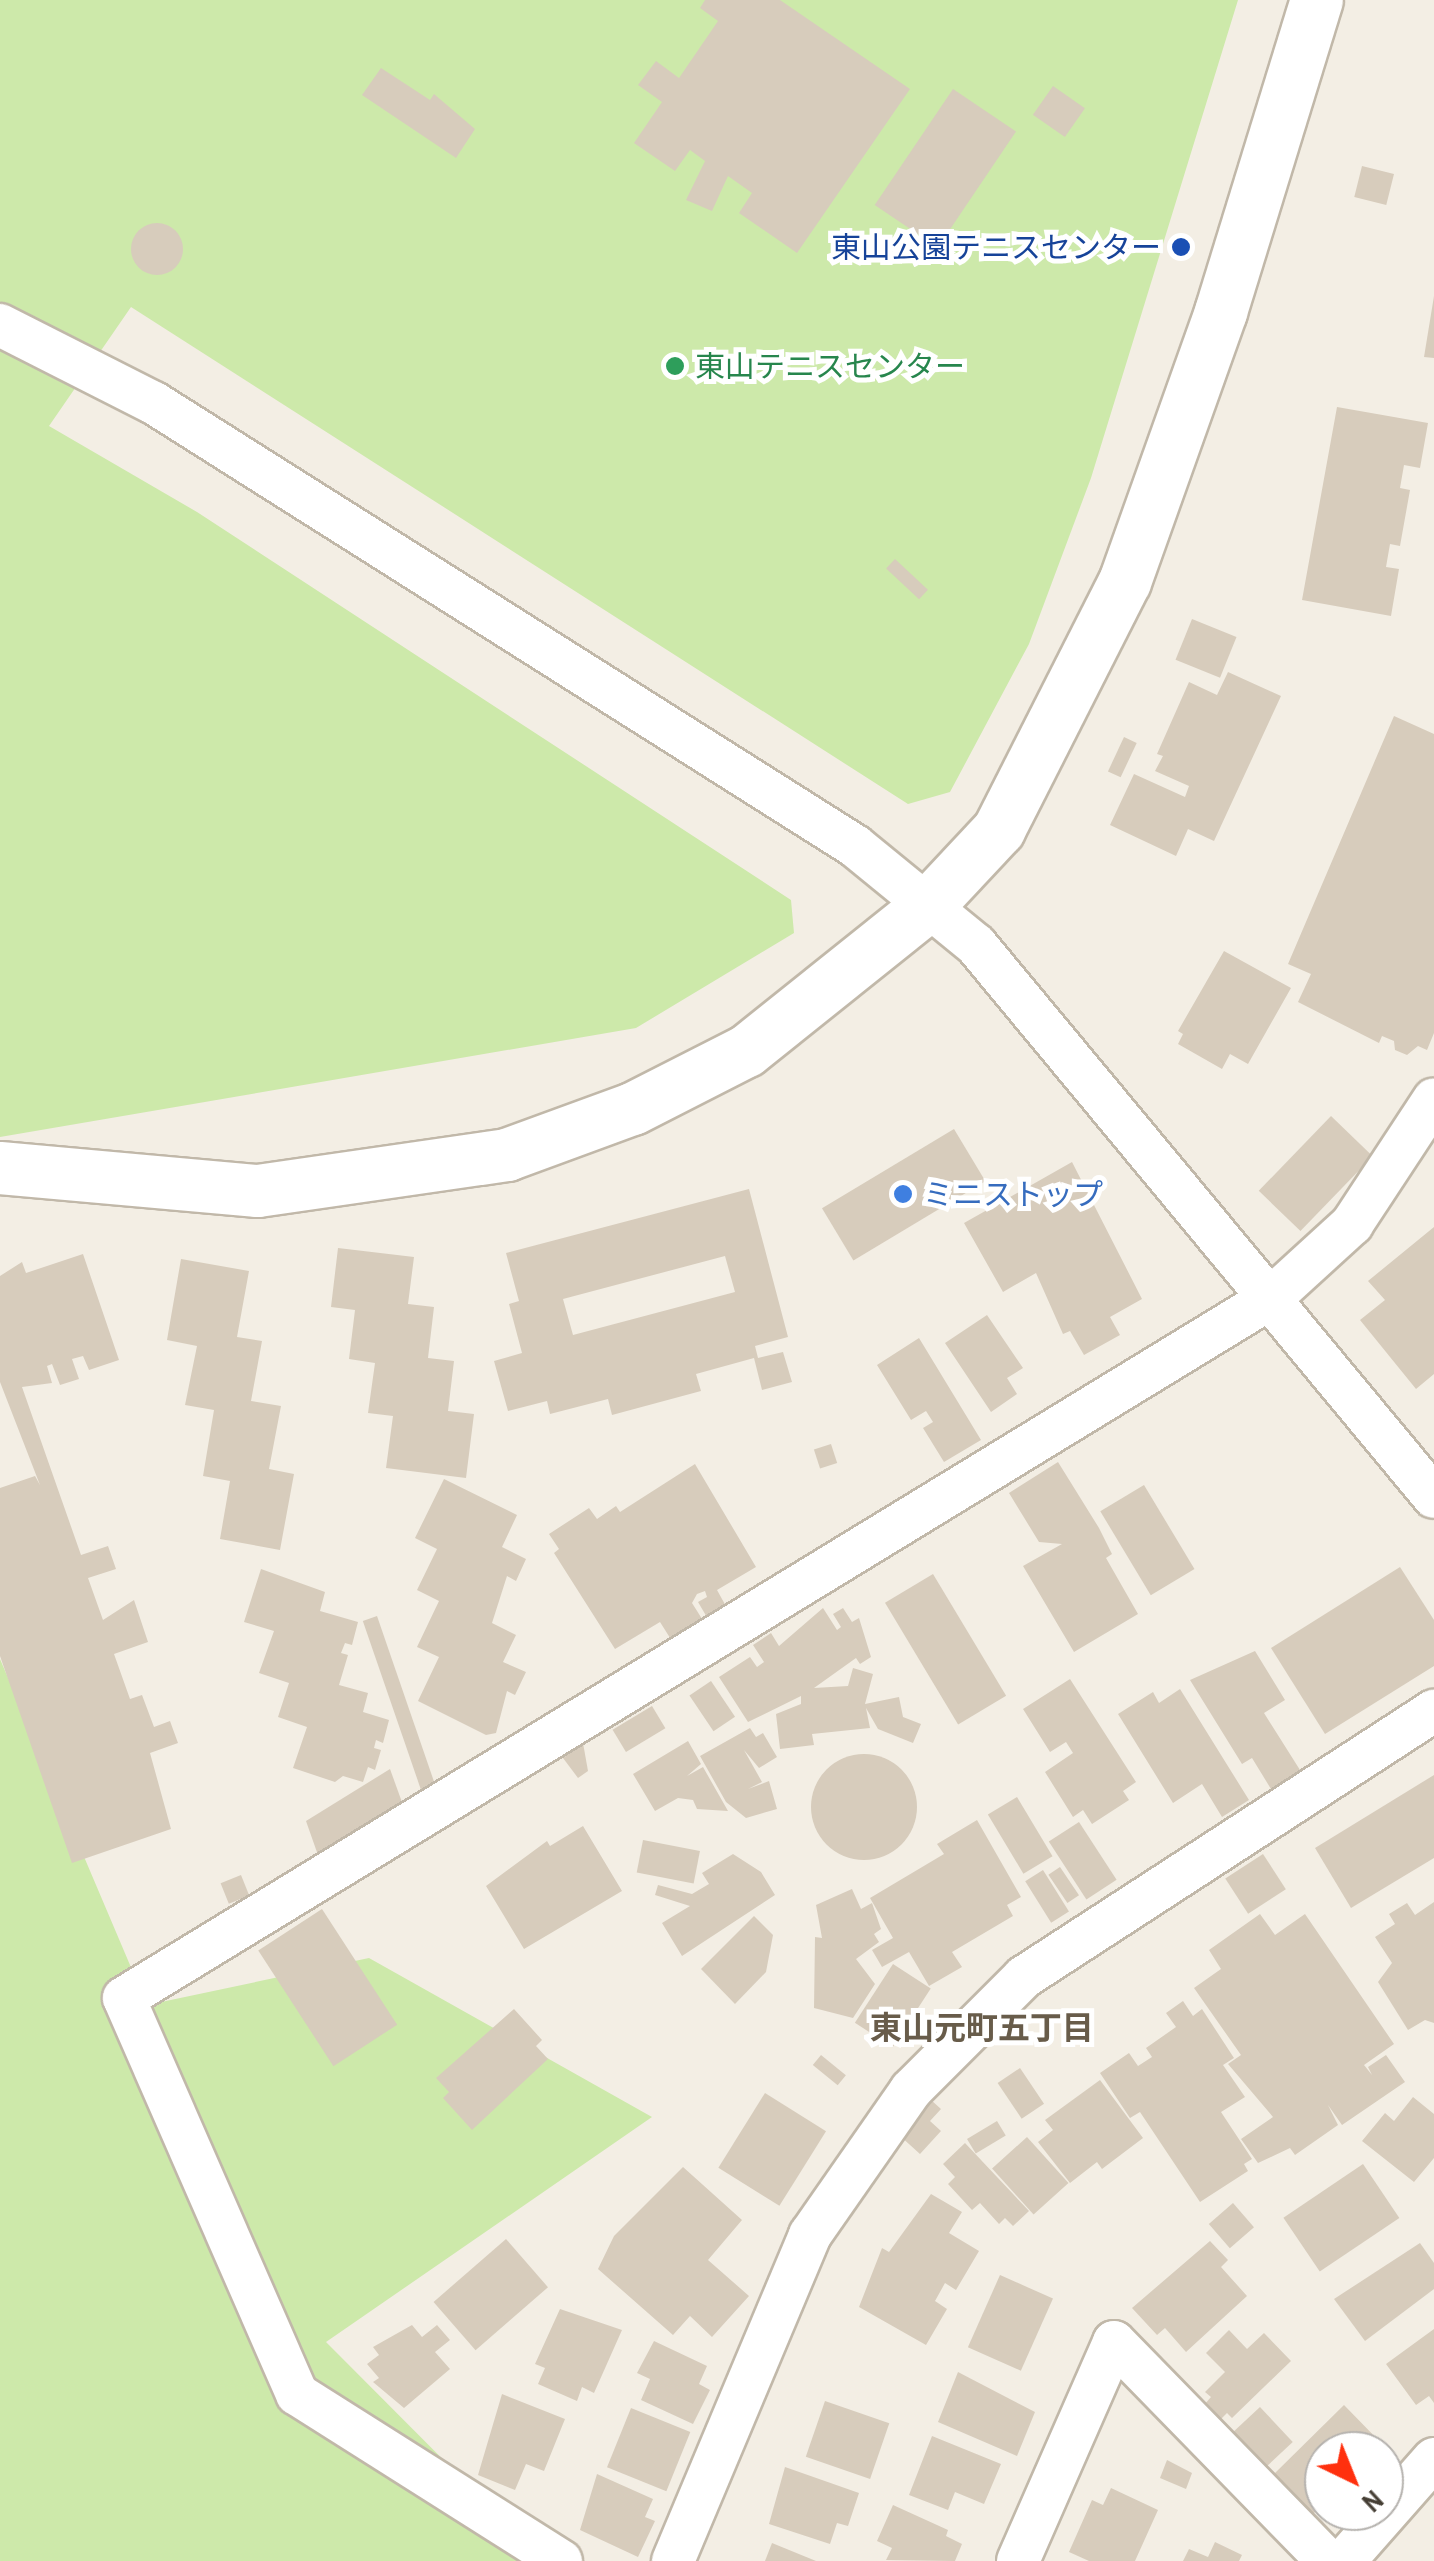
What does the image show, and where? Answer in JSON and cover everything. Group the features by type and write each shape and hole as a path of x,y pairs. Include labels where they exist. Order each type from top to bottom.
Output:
{"street":[{"path":"0,1168 258,1191 508,1155 633,1109 748,1051 928,906 998,830 1125,582 1221,312 1317,0"},
{"path":"0,325 154,403 855,846 976,945 1434,1498"},
{"path":"561,2561 298,2394 124,1998 1270,1298 1352,1224 1434,1099"},
{"path":"673,2561 810,2235 911,2090 1024,1977 1434,1711"},
{"path":"1018,2561 1114,2342 1328,2561"},
{"path":"1344,2561 1411,2477 1434,2459"}],"green space":[{"name":"東山テニスセンター","path":"0,0 1238,0 1091,478 1029,644 950,792 908,804 131,307 49,426 197,512 791,900 794,933 636,1028 0,1137"},
{"path":"0,1659 147,2005 369,1958 652,2117 326,2342 544,2561 0,2561"}],"building":[{"path":"705,0 780,0 910,89 797,253 739,213 752,193 728,176 712,211 686,200 705,161 690,150 675,171 634,143 662,102 638,85 656,61 679,78 718,21 700,8"},
{"path":"381,68 430,100 434,94 475,129 456,158 362,95"},
{"path":"1053,86 1085,108 1065,137 1033,115"},
{"path":"953,89 1016,131 938,248 875,205"},
{"path":"1362,166 1394,174 1386,205 1354,197"},
{"path":"157,223 175,231 183,249 175,267 157,275 139,267 131,249 139,231"},
{"path":"1434,296 1434,358 1424,357"},
{"path":"1337,407 1428,423 1420,468 1404,465 1400,488 1410,490 1400,546 1390,544 1386,567 1399,569 1391,616 1302,600"},
{"path":"895,559 928,590 919,599 886,569"},
{"path":"1192,619 1237,637 1220,678 1176,660"},
{"path":"1228,672 1281,696 1214,841 1188,829 1176,856 1110,825 1134,774 1185,797 1189,786 1155,771 1163,756 1157,754 1189,682 1217,695"},
{"path":"1394,716 1434,734 1434,1033 1427,1050 1418,1046 1407,1055 1395,1050 1394,1041 1382,1036 1379,1043 1298,1002 1311,974 1288,964"},
{"path":"1124,737 1137,743 1121,777 1108,771"},
{"path":"1224,951 1291,988 1248,1064 1230,1054 1222,1069 1178,1044 1183,1034 1178,1031"},
{"path":"1331,1116 1373,1156 1300,1231 1259,1191"},
{"name":"ミニストップ","path":"954,1129 985,1181 853,1261 822,1208"},
{"path":"1072,1162 1142,1299 1110,1317 1120,1335 1084,1355 1070,1331 1063,1334 1036,1273 1003,1292 964,1223"},
{"path":"749,1189 788,1337 755,1346 758,1358 783,1352 792,1382 762,1390 754,1358 696,1374 701,1391 612,1415 608,1399 550,1414 547,1401 508,1411 494,1361 522,1353 509,1304 519,1301 506,1253","holes":["725,1256 735,1292 573,1335 563,1299"]},
{"path":"1434,1227 1434,1374 1416,1389 1360,1320 1385,1300 1368,1281"},
{"path":"338,1248 414,1257 408,1304 434,1307 428,1358 454,1361 448,1411 474,1414 466,1478 386,1468 393,1416 368,1413 375,1363 349,1359 355,1310 331,1307"},
{"path":"83,1254 119,1360 89,1370 83,1356 72,1359 79,1379 60,1385 52,1364 47,1366 52,1383 22,1387 81,1555 108,1546 116,1569 88,1578 103,1620 134,1600 148,1642 114,1654 130,1699 142,1695 154,1727 170,1721 178,1743 150,1753 171,1829 72,1863 0,1656 0,1488 35,1476 40,1485 0,1382 0,1276 22,1262 26,1273"},
{"path":"181,1259 249,1271 237,1337 262,1341 251,1401 281,1406 269,1469 294,1474 280,1550 220,1539 230,1481 203,1476 214,1410 185,1405 197,1346 167,1340"},
{"path":"987,1315 1023,1368 1007,1378 1017,1394 991,1412 945,1343"},
{"path":"919,1338 981,1440 944,1462 923,1428 933,1422 926,1411 911,1420 877,1365"},
{"path":"831,1444 837,1463 820,1469 814,1450"},
{"path":"1058,1462 1099,1528 1112,1554 1106,1558 1138,1614 1074,1652 1023,1566 1062,1544 1039,1542 1009,1493"},
{"path":"695,1464 756,1567 717,1590 727,1608 708,1619 698,1602 707,1597 705,1591 697,1594 692,1603 704,1622 672,1641 660,1622 615,1649 554,1553 559,1549 549,1534 589,1508 597,1519 616,1506 620,1512"},
{"path":"444,1479 517,1515 502,1547 526,1559 516,1581 507,1576 492,1623 516,1635 503,1662 526,1672 515,1695 507,1691 496,1733 486,1735 418,1701 439,1657 417,1647 439,1601 417,1590 437,1549 415,1538"},
{"path":"1144,1485 1194,1569 1151,1595 1100,1511"},
{"path":"1400,1567 1434,1620 1434,1666 1325,1734 1271,1648"},
{"path":"261,1569 325,1592 320,1611 358,1622 352,1645 345,1643 341,1653 348,1655 339,1685 368,1693 363,1712 389,1720 383,1743 376,1740 374,1748 381,1750 375,1770 368,1767 363,1782 343,1776 335,1782 293,1768 307,1727 278,1717 289,1683 259,1673 274,1631 244,1622"},
{"path":"933,1574 1006,1696 958,1725 885,1603"},
{"path":"823,1608 837,1630 841,1627 833,1614 843,1608 852,1622 859,1618 871,1657 860,1664 856,1658 814,1688 848,1686 853,1668 873,1674 865,1704 899,1697 903,1717 921,1724 913,1743 878,1729 866,1708 870,1728 812,1734 814,1745 780,1749 776,1714 801,1704 801,1696 748,1722 719,1677 750,1657 757,1667 764,1662 753,1645 771,1633 779,1646"},
{"path":"377,1616 435,1785 421,1790 363,1621"},
{"path":"1255,1651 1285,1700 1264,1713 1300,1770 1271,1789 1252,1758 1242,1764 1190,1680"},
{"path":"1070,1679 1136,1782 1123,1791 1129,1800 1092,1824 1083,1810 1073,1817 1045,1772 1073,1753 1066,1742 1050,1752 1023,1709"},
{"path":"711,1681 735,1717 713,1731 689,1696"},
{"path":"1180,1689 1249,1800 1222,1817 1202,1784 1173,1803 1118,1714 1153,1692 1159,1703"},
{"path":"652,1706 665,1728 626,1752 613,1730"},
{"path":"750,1728 756,1737 763,1733 777,1757 759,1768 744,1750 762,1782 748,1789 769,1781 777,1809 746,1818 726,1802 700,1756"},
{"path":"688,1741 701,1764 687,1776 703,1767 728,1811 697,1809 693,1800 678,1798 655,1811 633,1774"},
{"path":"583,1743 588,1771 578,1778 563,1758"},
{"path":"864,1754 884,1758 901,1770 913,1787 917,1807 913,1827 901,1844 884,1856 864,1860 844,1856 827,1844 815,1827 811,1807 815,1787 827,1770 844,1758"},
{"path":"390,1769 403,1805 319,1858 306,1821"},
{"path":"1434,1775 1434,1858 1351,1908 1315,1848"},
{"path":"1017,1797 1053,1856 1023,1874 988,1815"},
{"path":"977,1820 1021,1897 1007,1905 1013,1916 952,1952 962,1967 929,1986 909,1952 882,1967 872,1950 893,1938 870,1898 944,1854 937,1844"},
{"path":"1079,1822 1117,1880 1086,1899 1049,1842"},
{"path":"583,1826 622,1891 524,1949 486,1886 547,1841 550,1846"},
{"path":"643,1840 700,1851 694,1883 637,1872"},
{"path":"733,1854 761,1872 775,1895 682,1956 662,1923 690,1906 655,1895 658,1885 692,1894 709,1884 702,1873"},
{"path":"1263,1854 1286,1889 1248,1914 1225,1879"},
{"path":"1060,1867 1079,1895 1067,1903 1048,1875"},
{"path":"1043,1870 1069,1912 1051,1923 1025,1881"},
{"path":"241,1875 249,1895 229,1904 221,1883"},
{"path":"852,1889 861,1909 872,1903 881,1929 874,1934 879,1942 856,1959 875,1984 853,2018 814,2008 815,1937 822,1938 816,1905"},
{"path":"1434,1902 1434,2023 1425,2020 1408,2030 1378,1982 1392,1963 1375,1937 1395,1924 1389,1914 1407,1903 1415,1915"},
{"path":"322,1909 397,2025 333,2066 258,1950"},
{"path":"1260,1914 1275,1935 1305,1914 1394,2044 1364,2065 1372,2075 1368,2067 1386,2055 1405,2082 1342,2125 1328,2105 1338,2125 1295,2155 1290,2148 1258,2163 1241,2139 1273,2117 1228,2064 1241,2055 1194,1988 1221,1969 1209,1950"},
{"path":"754,1916 773,1935 766,1972 735,2004 701,1969"},
{"path":"893,1964 931,1989 893,2047 855,2023"},
{"path":"1183,2001 1193,2016 1202,2009 1234,2058 1223,2065 1245,2097 1221,2112 1252,2159 1244,2164 1248,2171 1200,2202 1140,2112 1130,2118 1100,2073 1129,2053 1138,2066 1152,2057 1146,2048 1176,2027 1166,2013"},
{"path":"514,2009 542,2040 536,2046 548,2059 472,2130 443,2098 449,2092 436,2078"},
{"path":"821,2055 846,2075 838,2085 813,2065"},
{"path":"1020,2068 1044,2104 1022,2119 998,2083"},
{"path":"1100,2080 1143,2138 1102,2169 1097,2162 1070,2183 1038,2142 1053,2130 1045,2120"},
{"path":"765,2093 826,2131 779,2206 718,2168"},
{"path":"1413,2097 1434,2114 1434,2158 1414,2182 1362,2141 1385,2113 1394,2121"},
{"path":"931,2100 941,2109 930,2121 941,2131 920,2154 899,2135"},
{"path":"997,2121 1006,2136 976,2154 967,2139"},
{"path":"1027,2137 1068,2183 1034,2215 992,2168"},
{"path":"965,2143 1029,2211 1013,2226 1005,2218 999,2224 980,2203 972,2210 948,2184 955,2177 943,2164"},
{"path":"1363,2164 1399,2218 1320,2272 1283,2218"},
{"path":"683,2167 742,2220 708,2260 749,2296 712,2337 690,2316 673,2335 598,2269 614,2236"},
{"path":"931,2194 962,2212 949,2233 979,2251 956,2290 945,2283 935,2301 947,2309 926,2345 859,2307 882,2248 889,2252"},
{"path":"1233,2203 1254,2227 1230,2248 1209,2224"},
{"path":"506,2239 548,2287 476,2350 434,2302"},
{"path":"1210,2241 1228,2260 1221,2267 1247,2296 1186,2352 1165,2328 1157,2335 1132,2308"},
{"path":"1420,2243 1434,2263 1434,2289 1365,2341 1334,2299"},
{"path":"1000,2275 1053,2299 1021,2371 968,2347"},
{"path":"560,2309 622,2330 594,2393 582,2387 577,2401 538,2384 545,2368 535,2364"},
{"path":"412,2325 422,2337 437,2325 450,2340 435,2352 450,2369 404,2408 373,2382 379,2378 367,2364 379,2355 373,2347"},
{"path":"1434,2329 1434,2403 1429,2396 1416,2405 1386,2364"},
{"path":"1229,2330 1247,2349 1264,2333 1291,2361 1232,2418 1227,2413 1219,2421 1204,2405 1211,2397 1205,2392 1225,2372 1206,2353"},
{"path":"654,2341 707,2366 699,2384 710,2390 693,2424 641,2400 650,2379 637,2373"},
{"path":"958,2372 1035,2412 1017,2456 938,2422"},
{"path":"502,2394 565,2419 544,2471 526,2464 515,2490 478,2475"},
{"path":"825,2401 889,2423 870,2479 806,2457"},
{"path":"1344,2405 1369,2431 1318,2431"},
{"path":"1260,2407 1293,2442 1258,2474 1226,2439"},
{"path":"631,2408 690,2432 666,2491 607,2467"},
{"path":"932,2436 1001,2464 984,2504 955,2492 948,2510 909,2495"},
{"path":"1304,2444 1304,2505 1274,2474"},
{"path":"1167,2460 1192,2473 1186,2489 1160,2478"},
{"path":"785,2467 859,2493 848,2526 837,2523 830,2544 769,2524"},
{"path":"597,2474 653,2499 645,2517 655,2521 638,2557 580,2530"},
{"path":"1111,2488 1158,2510 1135,2561 1089,2561 1069,2552 1092,2500 1103,2505"},
{"path":"893,2505 948,2530 946,2536 962,2544 955,2561 886,2560 892,2548 877,2541"},
{"path":"1215,2542 1242,2555 1239,2561 1183,2561 1189,2549 1208,2557"},
{"path":"772,2543 816,2561 765,2561"}],"place":[{"name":"東山公園テニスセンター","path":"1181,247"},
{"name":"東山テニスセンター","path":"675,366"},
{"name":"ミニストップ","path":"903,1194"}],"district":[{"name":"東山元町五丁目","path":"982,2028"}]}
